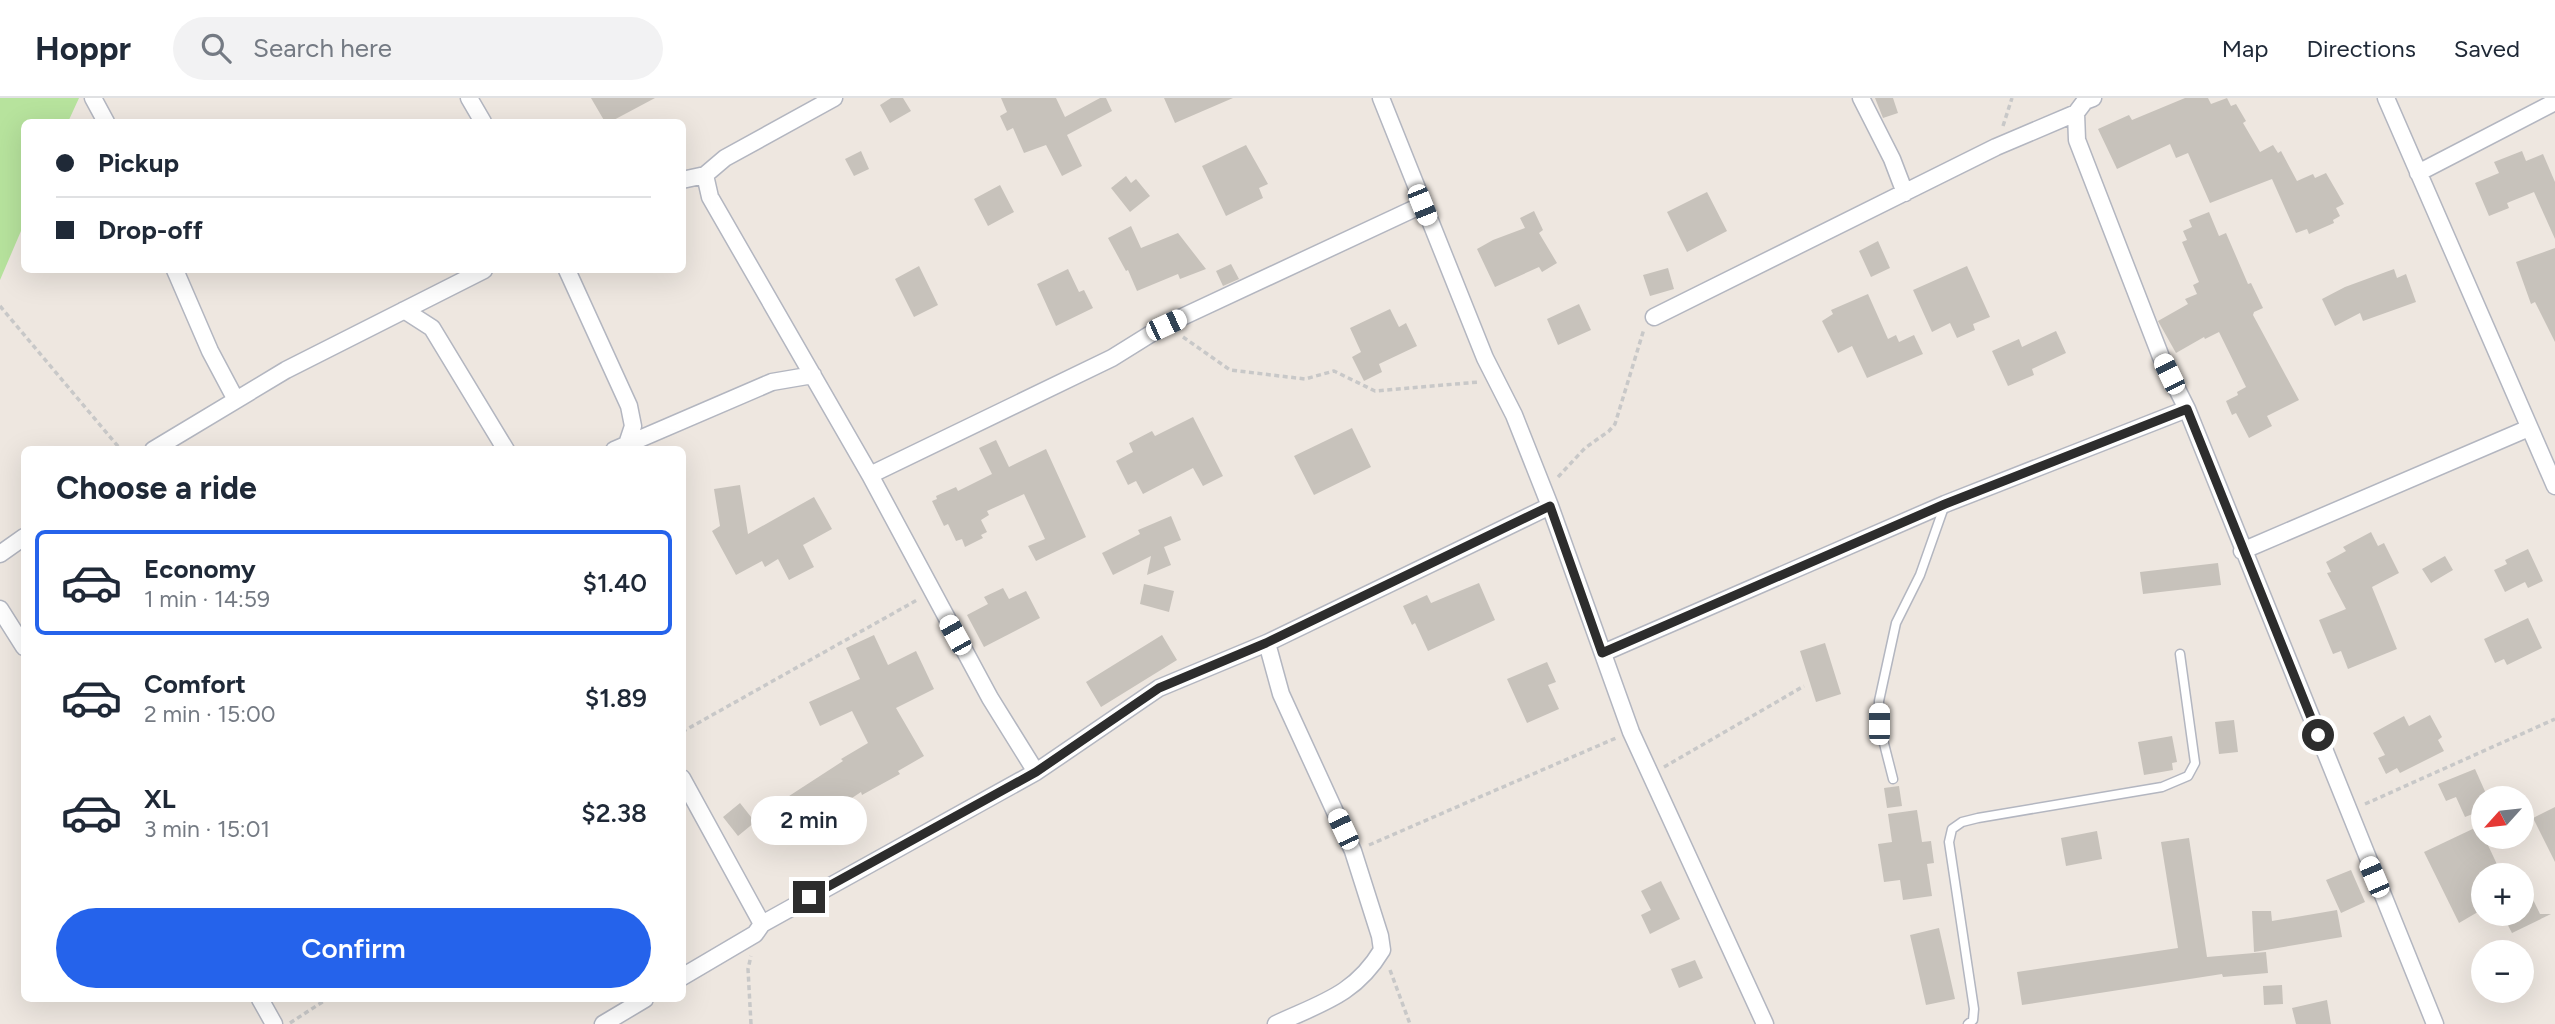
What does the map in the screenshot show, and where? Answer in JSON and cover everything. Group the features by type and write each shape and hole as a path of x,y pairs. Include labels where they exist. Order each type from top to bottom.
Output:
{"street":[{"path":"93,98 104,119"},
{"path":"469,98 482,119"},
{"path":"686,179 705,175 725,158 834,98"},
{"path":"1381,98 1422,205 1501,391 1514,415 1631,732 1765,1024"},
{"path":"1861,98 1892,159 1905,193"},
{"path":"1654,317 1996,147 2076,113 2085,101 2093,98"},
{"path":"2386,98 2555,486"},
{"path":"2418,173 2555,102"},
{"path":"2076,113 2077,140 2161,357 2187,409 2435,1024"},
{"path":"705,175 710,197 870,475 990,698 1036,772"},
{"path":"870,475 1114,356 1166,325 1422,205"},
{"path":"176,273 210,351 236,400"},
{"path":"160,446 286,370 478,273"},
{"path":"568,273 629,406 633,426 621,446"},
{"path":"432,328 433,295"},
{"path":"404,310 432,328 504,446"},
{"path":"622,446 772,382 813,375"},
{"path":"1602,653 1945,504 2187,409"},
{"path":"2242,551 2529,428"},
{"path":"686,975 759,929 1036,772 1159,688 1266,643 1547,499"},
{"path":"0,554 21,539"},
{"path":"0,609 21,642"},
{"path":"1266,643 1281,694 1353,851 1382,950 1372,967 1350,987 1276,1024"},
{"path":"686,786 759,929"},
{"path":"262,1002 274,1024"},
{"path":"603,1024 640,1002"}],"lane":[{"path":"1893,779 1879,724 1879,701 1896,623 1920,575 1945,504"},
{"path":"1968,1024 1973,1020 1974,1009 1949,842 1952,829 1962,822 1978,818 2162,787 2188,776 2195,763 2180,654"}],"path":[{"path":"1996,147 2012,98"},
{"path":"0,306 118,446"},
{"path":"1547,499 1585,448 1615,424 1643,330 1654,317"},
{"path":"1166,325 1230,370 1305,379 1334,371 1375,391 1480,382 1501,391"},
{"path":"686,730 931,592"},
{"path":"1650,774 1804,686"},
{"path":"2348,812 2555,719"},
{"path":"1353,851 1631,732"},
{"path":"751,1024 748,969 759,929"},
{"path":"1382,950 1410,1024"},
{"path":"288,1024 322,1002"}],"green space":[{"path":"0,98 79,98 69,119 21,119 21,231 0,280"}],"building":[{"path":"591,98 655,98 616,119 603,119"},
{"path":"891,98 903,98 911,111 890,123 880,105"},
{"path":"1001,98 1056,98 1065,117 1100,98 1106,98 1112,111 1067,135 1082,166 1062,176 1046,145 1024,153 1013,128 1007,131 1000,116 1007,112"},
{"path":"1164,98 1233,98 1175,123"},
{"path":"1875,98 1893,98 1898,113 1883,118"},
{"path":"2185,98 2208,98 2211,104 2227,98 2231,106 2236,104 2246,121 2243,123 2260,152 2273,145 2278,153 2281,151 2297,181 2313,174 2315,178 2326,173 2344,204 2336,208 2340,216 2333,220 2334,223 2309,234 2307,229 2296,233 2272,179 2210,203 2188,153 2176,158 2170,144 2117,169 2098,129 2129,115 2132,120"},
{"path":"1246,145 1268,184 1259,188 1263,198 1226,216 1202,166"},
{"path":"861,151 869,169 854,176 845,159"},
{"path":"2522,151 2526,161 2543,154 2555,182 2555,239 2534,192 2507,203 2509,208 2489,216 2475,183 2499,173 2494,162"},
{"path":"1126,176 1131,183 1136,179 1150,196 1130,212 1111,188"},
{"path":"1000,185 1014,212 988,226 974,199"},
{"path":"1707,192 1727,231 1687,252 1667,212"},
{"path":"1534,211 1543,230 1539,233 1557,263 1542,272 1539,267 1495,287 1477,249 1525,228 1520,218"},
{"path":"2209,212 2219,236 2226,233 2248,284 2251,283 2263,308 2253,315 2299,400 2267,416 2272,426 2249,438 2236,413 2232,415 2226,401 2246,387 2219,332 2176,353 2158,321 2188,304 2185,299 2197,294 2193,285 2199,282 2182,242 2187,240 2183,231 2192,227 2189,220"},
{"path":"1131,226 1141,248 1178,233 1206,269 1180,279 1178,274 1137,291 1128,270 1126,271 1108,238"},
{"path":"1878,241 1890,268 1871,277 1859,251"},
{"path":"2555,248 2555,342 2535,302 2531,304 2516,262"},
{"path":"1231,264 1239,279 1223,286 1216,271"},
{"path":"919,266 938,305 914,317 895,279"},
{"path":"1967,266 1990,317 1973,324 1975,330 1957,338 1950,323 1932,332 1913,290"},
{"path":"1668,268 1674,289 1650,296 1643,275"},
{"path":"1068,269 1079,292 1084,290 1093,308 1056,326 1037,284"},
{"path":"2394,269 2397,278 2406,274 2416,302 2363,321 2360,313 2335,326 2322,299 2345,287"},
{"path":"1868,294 1888,339 1896,335 1899,342 1914,335 1923,354 1867,378 1852,346 1838,353 1822,321 1833,314 1831,310"},
{"path":"1579,304 1591,330 1558,345 1547,319"},
{"path":"1390,309 1399,327 1406,323 1417,346 1379,364 1382,372 1364,381 1352,357 1361,352 1350,328"},
{"path":"2056,331 2066,353 2032,369 2034,375 2008,386 1992,351 2019,339 2022,347"},
{"path":"1193,417 1223,476 1203,486 1193,468 1143,494 1136,481 1128,485 1116,461 1133,452 1129,443 1152,431 1155,436"},
{"path":"1352,428 1371,467 1314,495 1294,456"},
{"path":"996,440 1009,467 1046,449 1086,537 1036,561 1028,546 1045,539 1024,494 987,511 989,515 981,520 987,532 981,535 983,538 965,547 962,539 956,541 948,524 944,526 932,501 937,499 936,496 956,487 958,491 992,474 979,448"},
{"path":"740,485 748,534 814,497 832,529 803,545 814,567 789,580 778,559 765,567 762,561 736,575 712,531 720,526 714,489"},
{"path":"1171,516 1181,540 1164,547 1171,565 1147,575 1151,556 1113,575 1102,553 1140,534 1138,530"},
{"path":"2371,532 2378,546 2384,543 2399,573 2372,587 2397,649 2348,669 2341,651 2333,654 2319,620 2346,609 2327,573 2331,572 2326,562 2346,551 2343,547"},
{"path":"2528,549 2543,581 2528,588 2525,582 2505,592 2494,570 2507,564 2505,560"},
{"path":"2445,556 2453,570 2431,583 2422,569"},
{"path":"2218,563 2221,585 2143,594 2140,572"},
{"path":"1479,583 1495,620 1428,651 1415,623 1412,625 1403,606 1427,595 1431,603"},
{"path":"1144,584 1174,591 1169,612 1140,604"},
{"path":"1003,588 1009,599 1026,591 1040,618 984,647 967,615 988,604 984,597"},
{"path":"2528,618 2542,648 2507,665 2504,659 2495,663 2484,639"},
{"path":"874,635 888,665 916,651 934,689 896,708 924,756 898,771 900,774 862,795 861,792 822,818 817,811 801,822 786,798 868,743 852,711 820,726 809,702 860,679 846,648"},
{"path":"1162,635 1177,660 1101,707 1086,682"},
{"path":"1825,643 1841,694 1816,702 1800,651"},
{"path":"1547,662 1556,682 1548,685 1559,709 1527,723 1507,679"},
{"path":"2430,715 2442,737 2438,740 2444,751 2400,773 2397,768 2386,774 2378,758 2385,755 2373,733 2404,716 2409,726"},
{"path":"2234,720 2238,752 2219,754 2215,722"},
{"path":"2172,736 2177,762 2172,763 2173,770 2144,775 2138,742"},
{"path":"2475,769 2483,786 2471,786 2471,815 2465,817 2456,797 2446,801 2438,784"},
{"path":"1899,786 1902,806 1887,808 1884,788"},
{"path":"740,803 755,822 738,836 723,817"},
{"path":"2555,807 2555,862 2534,820 2534,818"},
{"path":"1917,810 1922,842 1931,841 1934,863 1927,864 1932,896 1903,900 1900,880 1884,882 1878,844 1892,842 1888,814"},
{"path":"2471,830 2471,849 2490,849 2496,863 2471,863 2471,916 2459,923 2424,852"},
{"path":"2097,831 2102,859 2066,866 2061,838"},
{"path":"2189,838 2207,957 2266,952 2268,973 2223,977 2222,974 2022,1005 2017,972 2178,948 2161,842"},
{"path":"2351,870 2365,902 2341,913 2326,880"},
{"path":"1661,881 1680,919 1650,934 1641,915 1651,910 1641,891"},
{"path":"2534,902 2540,914 2551,914 2534,922"},
{"path":"2337,910 2342,937 2254,952 2252,911 2271,911 2272,921"},
{"path":"2508,926 2526,926 2512,933"},
{"path":"1939,928 1955,999 1926,1005 1910,935"},
{"path":"1695,960 1703,978 1679,988 1671,969"},
{"path":"2282,985 2283,1004 2264,1005 2263,986"},
{"path":"2327,1000 2331,1024 2296,1024 2292,1008"}],"route":[{"path":"809,897 1036,772 1159,688 1266,643 1550,506 1602,653 1945,504 2187,409 2318,735"}]}
